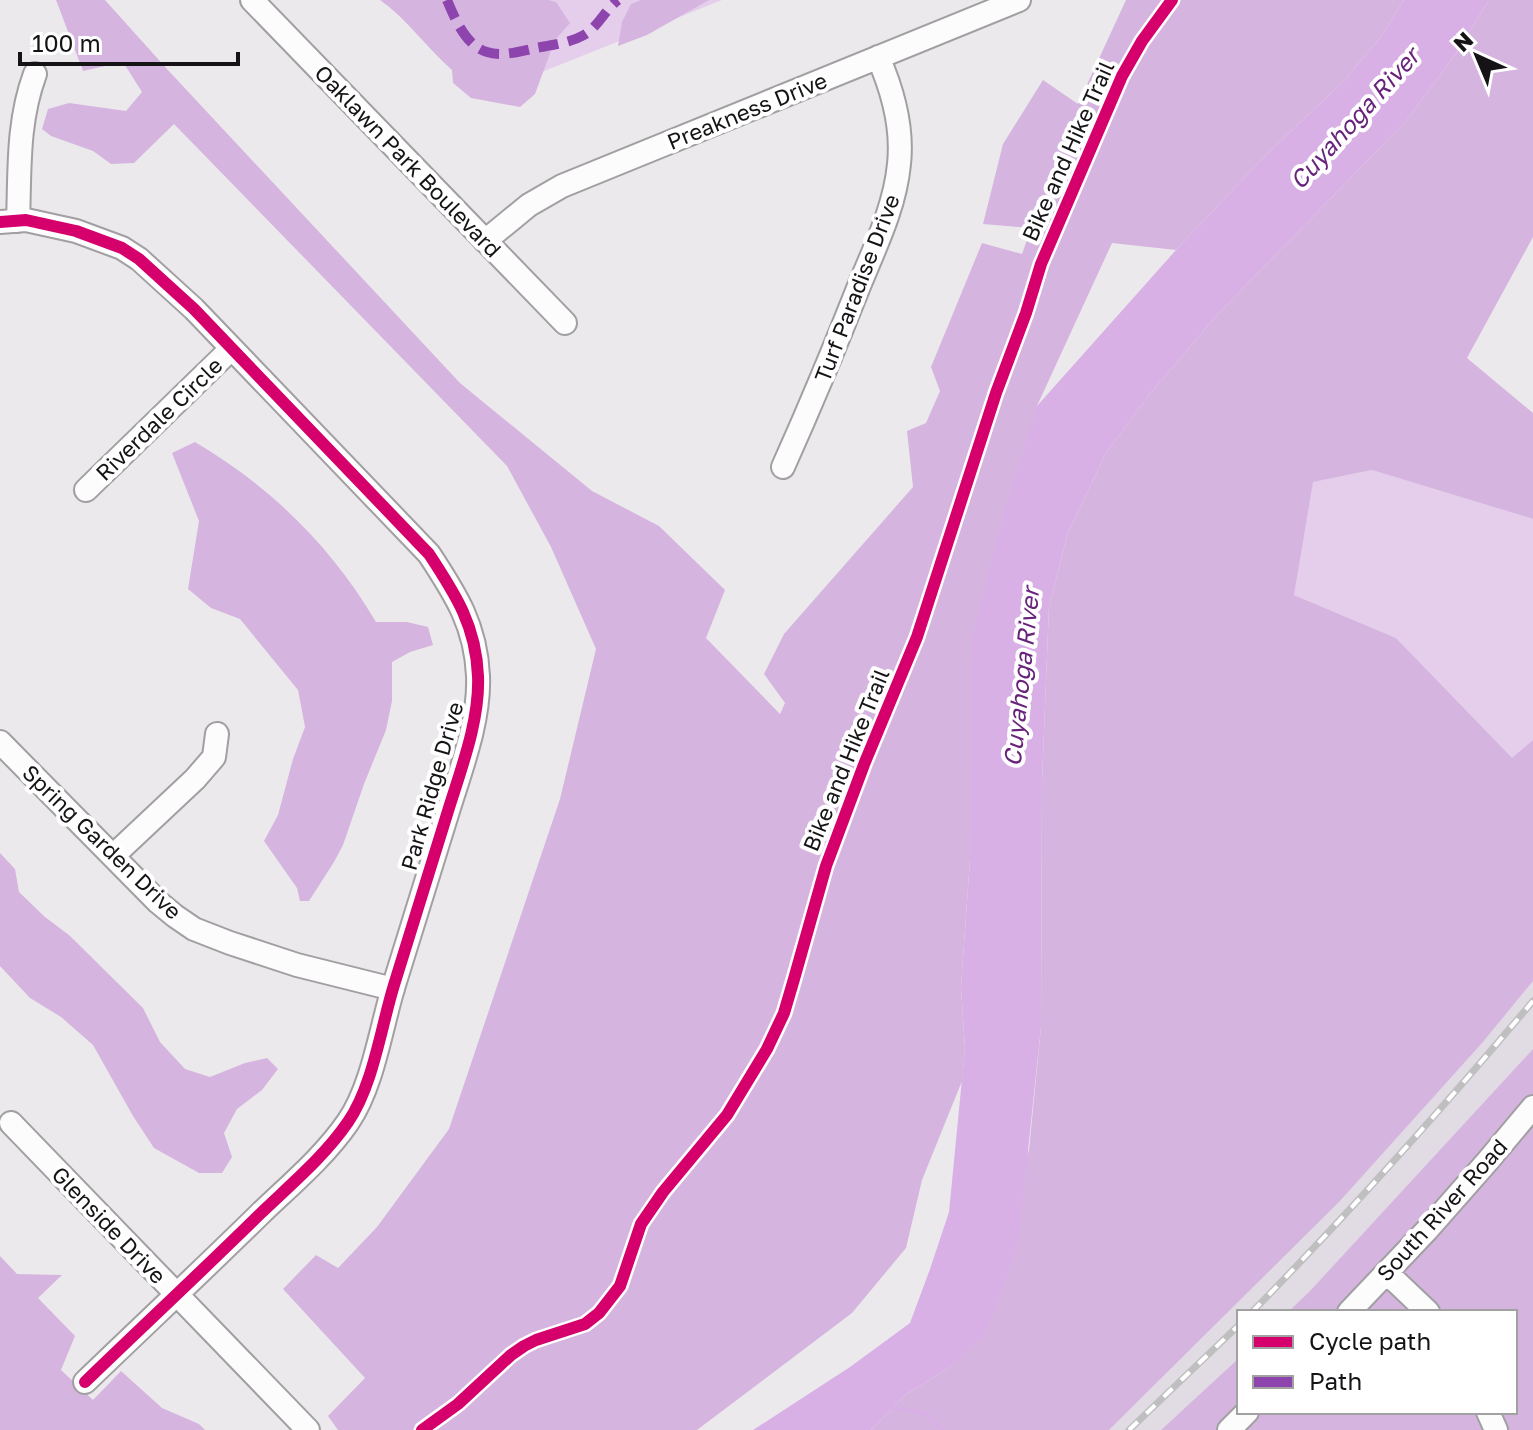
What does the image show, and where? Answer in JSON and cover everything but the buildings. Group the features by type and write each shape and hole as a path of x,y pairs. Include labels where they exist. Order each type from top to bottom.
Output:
{"street":[{"name":"Oaklawn Park Boulevard","path":"252,0 565,323"},
{"name":"Preakness Drive","path":"485,241 529,205 562,186 1019,0"},
{"name":"Turf Paradise Drive","path":"783,467 875,247 896,184 898,124 892,93 878,57"},
{"path":"9,221 22,121 35,74"},
{"name":"Park Ridge Drive","path":"9,221 26,220 76,231 122,248 153,270 194,309 429,554 468,619 478,677 478,702 466,756 371,1068 349,1121 306,1169 85,1382"},
{"name":"Riverdale Circle","path":"86,490 231,349"},
{"path":"113,856 195,779 214,757 217,734"},
{"name":"Spring Garden Drive","path":"0,742 158,902 194,929 297,965 393,989"},
{"name":"South River Road","path":"1351,1310 1467,1186 1533,1107"},
{"name":"Glenside Drive","path":"11,1123 308,1430"},
{"path":"1387,1273 1426,1310"},
{"path":"1229,1430 1245,1414"}],"shaded area":[{"path":"56,0 105,0 460,383 592,491 659,526 725,590 706,638 780,714 785,703 764,674 784,634 913,487 907,431 926,423 940,391 931,367 982,243 1022,254 1031,228 983,224 1003,144 1043,80 1078,104 1126,0 1404,0 1383,34 1344,81 1267,154 1176,250 1112,243 1037,406 970,859 961,987 965,1048 962,1081 922,1180 906,1248 852,1313 697,1430 338,1430 328,1416 365,1378 283,1289 316,1255 338,1268 377,1227 449,1129 560,799 596,649 551,547 507,466 174,124 134,163 111,164 93,151 51,136 42,129 48,109 69,103 126,111 142,92 123,62 83,71"},
{"path":"380,0 548,0 556,2 570,23 555,40 535,94 520,107 471,98 453,83 452,70"},
{"path":"387,0 722,0 482,96"},
{"path":"641,0 709,0 647,35 618,46 622,22 631,4"},
{"path":"1489,0 1533,0 1533,237 1467,358 1533,413 1533,519 1372,470 1313,482 1294,595 1396,638 1512,758 1533,740 1533,981 1483,1042 1340,1201 1109,1430 871,1430 905,1395 950,1367 1029,1150 1041,1027 1042,781 1049,606 1068,532 1106,453 1148,396 1217,315 1406,121 1457,52"},
{"path":"195,442 249,478 297,520 340,568 376,622 407,622 428,627 433,645 392,662 392,701 386,730 343,845 309,901 300,901 297,888 264,841 278,815 305,727 298,690 240,619 211,608 188,589 199,521 172,453"},
{"path":"1372,470 1533,519 1533,740 1512,759 1396,638 1294,595 1312,482"},
{"path":"0,853 15,869 19,892 69,935 143,1008 160,1042 185,1069 210,1077 267,1058 278,1069 262,1090 237,1109 224,1133 232,1157 222,1173 199,1173 154,1148 93,1045 61,1017 30,998 0,966"},
{"path":"1533,981 1533,1049 1309,1292 1290,1310 1237,1310 1237,1360 1161,1430 1109,1430 1340,1201 1483,1042"},
{"path":"1533,1049 1533,1430 1161,1430 1237,1360 1237,1414 1517,1414 1517,1310 1290,1310"},
{"path":"0,1256 17,1274 62,1275 38,1298 75,1336 61,1370 93,1400 121,1371 162,1408 199,1424 205,1430 0,1430"}],"water":[{"name":"Cuyahoga River","path":"1404,0 1489,0 1457,52 1406,121 1217,315 1148,396 1106,453 1068,532 1049,606 1042,781 1041,1027 1018,1246 985,1335 950,1367 905,1395 871,1430 753,1430 850,1367 910,1323 949,1212 965,1048 961,987 970,859 972,637 1002,518 1037,406 1176,250 1267,154 1344,81 1383,34"}],"waterway":[{"path":"889,1407 928,1414 942,1430"}],"railway":[{"path":"1254,1310 1396,1159 1533,1001"},
{"path":"1129,1430 1237,1327"}],"marked path":[{"path":"447,0 462,31 473,44 487,52 499,54 579,38 589,32 618,0"}],"cycle path":[{"name":"Bike and Hike Trail","path":"422,1430 458,1404 524,1346 585,1324 599,1313 620,1286 641,1224 663,1192 727,1115 767,1049 784,1013 826,866 917,637 1041,264 1122,76 1142,41 1172,0"},
{"path":"0,222 26,220 76,231 122,248 139,259 194,309 429,554 448,583 469,626 478,676 476,710 469,744 394,985 370,1074 357,1108 339,1135 306,1170 85,1382"}]}
